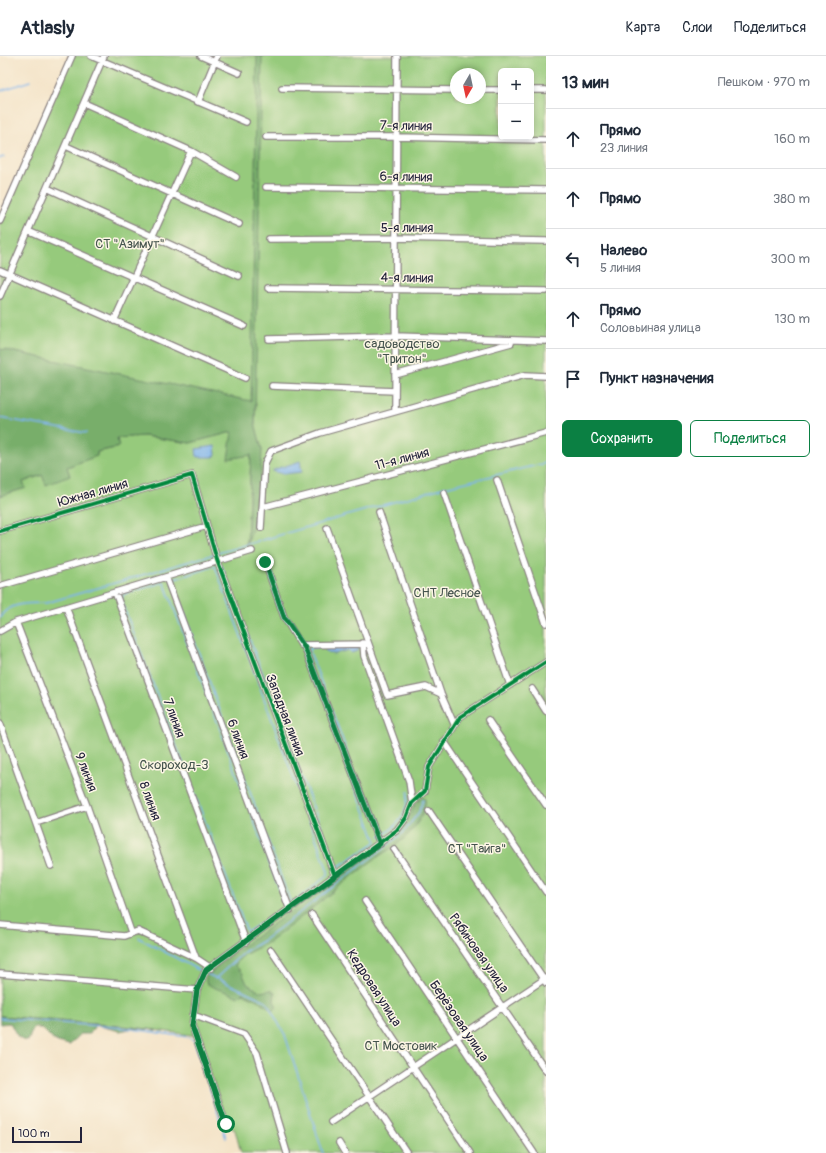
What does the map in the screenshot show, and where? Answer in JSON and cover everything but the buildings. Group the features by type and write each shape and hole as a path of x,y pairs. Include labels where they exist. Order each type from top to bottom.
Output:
{"street":[{"path":"0,221 72,56"},
{"path":"91,56 103,58 198,102 246,122"},
{"path":"201,56 239,74"},
{"path":"198,102 217,56"},
{"path":"395,411 397,56"},
{"path":"0,296 103,58"},
{"path":"282,88 450,90"},
{"path":"486,90 498,90"},
{"path":"534,90 546,90"},
{"path":"84,103 191,151 236,177"},
{"name":"7-я линия","path":"266,137 396,137 546,140"},
{"path":"66,146 171,192 239,224"},
{"path":"114,321 171,192 191,151"},
{"name":"6-я линия","path":"266,187 546,190"},
{"path":"48,188 240,276"},
{"path":"28,230 244,326"},
{"name":"5-я линия","path":"269,239 396,238 546,241"},
{"path":"0,270 245,378"},
{"name":"4-я линия","path":"268,288 546,291"},
{"path":"269,339 395,336 546,342"},
{"path":"395,375 518,341"},
{"path":"261,528 265,462 271,451 320,433 525,375 546,376"},
{"path":"272,386 395,391"},
{"name":"11-я линия","path":"263,507 546,433"},
{"name":"Западная линия","path":"192,475 216,556 335,876"},
{"name":"Южная линия","path":"0,531 192,475"},
{"path":"497,480 546,624"},
{"path":"444,493 510,685"},
{"path":"380,512 441,694 454,724"},
{"path":"0,586 207,526"},
{"path":"326,528 366,644 387,695 426,687 441,694"},
{"path":"0,631 16,622 166,577 216,556 252,551"},
{"path":"265,562 284,617 301,645 304,646 380,844"},
{"name":"6 линия","path":"166,577 290,910"},
{"name":"7 линия","path":"115,592 246,942"},
{"name":"8 линия","path":"66,607 196,958"},
{"name":"9 линия","path":"16,622 87,806 131,932"},
{"path":"304,646 366,644"},
{"path":"366,644 364,656 409,781 412,803"},
{"path":"226,1124 192,1026 197,990 206,970 211,968 398,830 406,818 412,803 425,791 429,767 454,724 460,717 470,709 546,662"},
{"path":"532,689 546,711"},
{"path":"488,720 546,805"},
{"path":"0,723 51,866"},
{"path":"444,741 546,892"},
{"path":"36,823 87,806"},
{"path":"331,1122 545,980 429,811"},
{"name":"Рябиновая улица","path":"394,849 546,1070"},
{"name":"Берёзовая улица","path":"365,901 534,1153"},
{"name":"Кедровая улица","path":"312,915 470,1153"},
{"path":"0,925 124,936 131,932 138,931 196,958 211,968"},
{"path":"271,950 408,1153"},
{"path":"0,974 197,990"},
{"path":"193,1015 244,1034 251,1044 257,1053 287,1153"},
{"path":"338,1143 345,1153"}],"green space":[{"path":"72,56 546,56 546,1153 241,1153 235,1130 228,1126 198,1036 133,1027 0,1016 0,496 25,488 23,482 42,475 70,476 67,467 97,455 97,452 119,447 116,438 144,436 190,443 232,432 251,455 247,544 262,450 255,423 256,403 0,349 0,221"},
{"path":"257,56 262,56 255,423 262,450 259,504 247,547 251,455 228,459 232,432 190,443 144,436 117,438 119,447 97,452 97,456 67,467 70,476 46,485 42,475 23,482 26,488 0,496 0,349 251,401"},
{"path":"422,797 425,799 425,807 418,822 409,834 359,871 269,942 245,955 237,962 235,966 242,972 247,984 261,992 270,990 275,993 274,1001 277,1007 273,1011 259,1001 242,993 238,997 206,983 206,977 228,957 394,836 411,814 415,804"},
{"path":"0,1016 134,1028 120,1031 95,1025 90,1034 80,1034 70,1045 56,1041 40,1028 33,1028 28,1041 21,1039 10,1023 0,1024"}],"water":[{"path":"215,446 216,455 214,457 197,457 196,449"},
{"path":"300,461 302,472 283,474 272,471 279,468"},
{"path":"356,646 359,648 357,651 351,653 348,650 334,654 327,653 325,649 327,648"}],"waterway":[{"path":"0,91 30,81"},
{"path":"0,158 4,157"},
{"path":"0,418 86,433"},
{"path":"0,618 8,609 20,604 46,603 445,487 546,463"},
{"path":"221,564 335,865 338,867 376,842 345,760"},
{"path":"215,566 328,871 328,875 291,904 172,580 215,566"},
{"path":"164,582 286,908 247,932 121,600 124,594 164,582"},
{"path":"309,650 310,648 319,647"},
{"path":"309,650 348,754"},
{"path":"379,836 380,837 387,833 401,819 406,807 408,792"},
{"path":"215,979 244,952 264,940 403,833 419,812 423,800"},
{"path":"139,938 202,972"},
{"path":"207,974 266,1001 285,1035 323,1153"},
{"path":"0,1018 125,1028 188,1037 194,1040 226,1138"}],"cycle path":[{"path":"0,531 192,475 217,560 335,876"},
{"path":"226,1124 192,1026 197,990 206,970 397,830 406,818 412,803 425,791 429,767 460,717 546,662"}],"route":[{"path":"226,1124 192,1026 197,990 206,970 211,968 380,844 305,648 301,645 284,617 265,562"}],"park label":[{"name":"СТ \"Азимут\"","path":"130,244"},
{"name":"садоводство \"Тритон\"","path":"402,352"},
{"name":"СНТ Лесное","path":"447,593"},
{"name":"Скороход-3","path":"174,765"},
{"name":"СТ \"Тайга\"","path":"477,849"},
{"name":"СТ Мостовик","path":"401,1046"}]}
